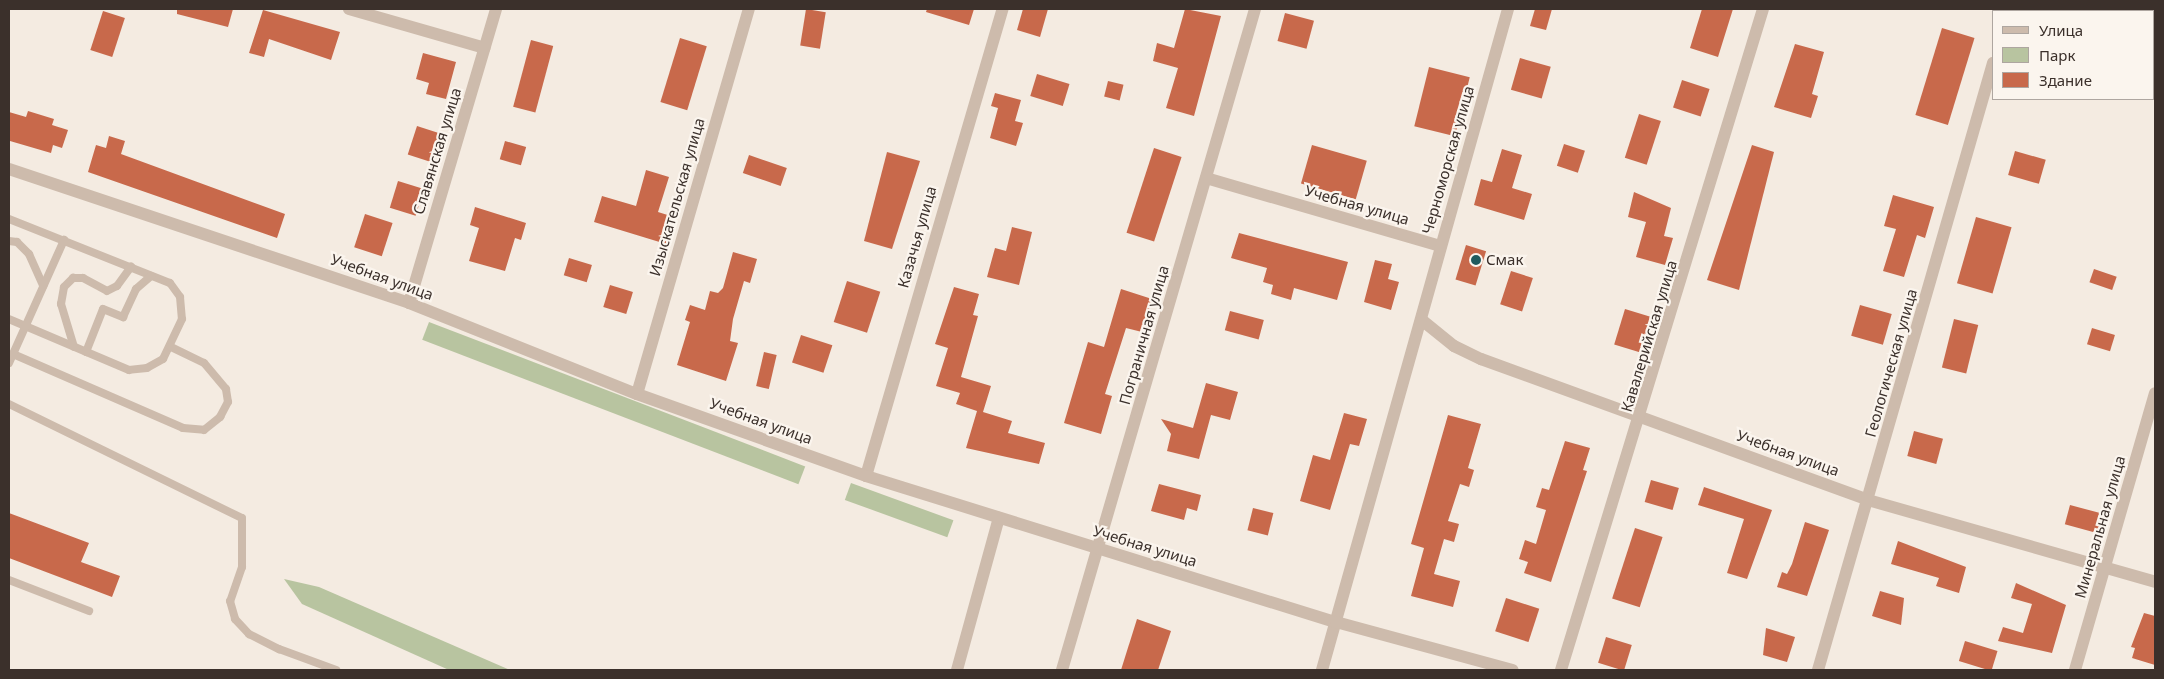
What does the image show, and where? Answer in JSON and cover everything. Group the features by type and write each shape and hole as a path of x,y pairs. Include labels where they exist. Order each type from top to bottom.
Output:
{"street":[{"path":"349,9 485,48"},
{"name":"Славянская улица","path":"409,303 496,9"},
{"name":"Изыскательская улица","path":"636,394 749,9"},
{"name":"Казачья улица","path":"866,476 1003,9"},
{"name":"Пограничная улица","path":"1062,670 1255,9"},
{"name":"Черноморская улица","path":"1322,670 1423,321 1440,246 1508,9"},
{"name":"Кавалерийская улица","path":"1560,670 1642,417 1763,9"},
{"name":"Геологическая улица","path":"1818,670 1992,66"},
{"name":"Учебная улица","path":"9,169 409,303 636,394 866,476 1336,622 1512,670"},
{"name":"Учебная улица","path":"1206,178 1440,246"},
{"name":"Учебная улица","path":"1423,321 1454,346 1481,359 1868,500 2155,582"},
{"name":"Минеральная улица","path":"2076,670 2155,393"},
{"path":"958,670 999,518"}],"lane":[{"path":"9,219 170,283 180,297 182,319 171,347 155,364 129,370 9,319"},
{"path":"9,363 64,240"},
{"path":"9,241 18,242 29,254 43,286"},
{"path":"74,347 61,304 64,287 72,278 83,278 107,291 117,286 132,268"},
{"path":"86,352 103,309 123,317 136,290 152,276"},
{"path":"13,354 183,428 204,430 220,417 228,402 226,389 204,363 171,347"},
{"path":"9,404 242,518 242,567 230,601 235,619 249,634 279,649 336,670"},
{"path":"9,580 89,611"}],"green space":[{"path":"429,322 805,466 798,484 422,340"},
{"path":"851,483 953,520 947,537 845,500"},
{"path":"284,579 319,587 510,670 449,670 302,604"}],"building":[{"path":"177,9 233,9 228,27 177,14"},
{"path":"806,9 826,12 820,49 800,46"},
{"path":"927,9 974,9 969,25 926,12"},
{"path":"1023,9 1048,9 1040,37 1017,30"},
{"path":"1185,9 1221,16 1194,116 1166,108 1178,68 1153,61 1157,43 1174,48"},
{"path":"1535,9 1552,9 1546,30 1530,26"},
{"path":"1702,9 1733,9 1718,57 1690,48"},
{"path":"263,10 340,32 331,60 269,39 264,57 249,53"},
{"path":"103,11 125,18 112,57 90,50"},
{"path":"1285,13 1314,21 1306,49 1277,41"},
{"path":"1942,28 1975,38 1948,125 1915,115"},
{"path":"680,38 707,46 687,110 660,102"},
{"path":"531,40 553,46 535,113 513,107"},
{"path":"1795,44 1824,52 1812,94 1818,96 1811,118 1774,107"},
{"path":"423,53 456,62 446,99 426,94 429,83 416,79"},
{"path":"1520,58 1551,67 1542,99 1511,90"},
{"path":"1429,67 1470,77 1455,136 1414,126"},
{"path":"1037,74 1070,84 1063,106 1030,96"},
{"path":"1682,80 1710,89 1701,117 1673,108"},
{"path":"1108,81 1124,85 1120,100 1104,97"},
{"path":"995,93 1021,100 1015,121 1023,123 1016,146 990,138 998,108 991,106"},
{"path":"28,111 54,119 52,125 68,130 62,148 53,145 51,153 10,141 9,112 26,117"},
{"path":"1639,114 1661,121 1647,165 1625,158"},
{"path":"417,126 442,134 432,163 408,155"},
{"path":"109,136 125,141 121,154 285,214 277,238 88,172 96,145 106,148"},
{"path":"505,141 526,147 521,165 500,159"},
{"path":"1564,144 1585,151 1578,173 1557,166"},
{"path":"1312,145 1367,161 1356,199 1301,183"},
{"path":"1752,145 1774,152 1739,290 1707,280"},
{"path":"1154,148 1182,157 1154,242 1126,233"},
{"path":"1502,149 1522,155 1512,188 1532,194 1524,220 1474,205 1481,179 1492,182"},
{"path":"2015,151 2046,160 2039,184 2008,175"},
{"path":"887,152 920,161 892,249 864,241"},
{"path":"749,155 787,168 781,186 743,173"},
{"path":"646,170 669,177 658,212 674,217 666,244 594,222 602,196 636,206"},
{"path":"398,181 424,189 416,216 390,208"},
{"path":"1634,192 1671,208 1664,236 1673,238 1665,265 1636,257 1646,222 1628,217"},
{"path":"1893,195 1934,207 1925,238 1917,235 1904,277 1883,271 1896,229 1884,226"},
{"path":"475,207 526,223 521,240 515,238 505,271 469,261 479,228 470,225"},
{"path":"365,214 393,223 382,256 354,247"},
{"path":"1976,217 2012,227 1993,294 1957,283"},
{"path":"1012,227 1032,232 1019,285 987,277 995,248 1006,251"},
{"path":"1239,233 1348,262 1337,300 1294,288 1291,300 1271,294 1273,285 1263,282 1267,268 1231,258"},
{"path":"1466,245 1486,251 1476,286 1455,279"},
{"path":"733,252 757,259 750,283 744,281 733,319 730,341 738,343 726,381 677,365 690,322 685,320 690,305 705,310 710,291 718,293 723,288"},
{"path":"569,258 592,265 587,282 564,275"},
{"path":"1375,260 1392,264 1388,279 1399,282 1391,310 1364,302"},
{"path":"2094,269 2117,277 2112,290 2089,282"},
{"path":"1511,271 1533,278 1522,311 1500,304"},
{"path":"847,281 880,292 867,333 834,322"},
{"path":"610,285 633,292 626,314 603,307"},
{"path":"954,287 979,294 973,315 978,316 961,377 991,386 983,412 1012,421 1008,433 1045,443 1039,464 966,448 977,411 956,404 960,393 936,386 948,348 935,344"},
{"path":"1121,289 1152,299 1142,332 1126,328 1105,394 1112,396 1101,434 1064,423 1088,342 1104,347"},
{"path":"1860,305 1892,314 1883,345 1851,336"},
{"path":"1625,309 1654,318 1643,353 1614,344"},
{"path":"1230,311 1264,320 1259,339 1225,330"},
{"path":"1954,319 1978,325 1966,374 1942,368"},
{"path":"2092,328 2115,335 2110,351 2087,344"},
{"path":"801,335 832,345 823,373 792,363"},
{"path":"764,352 777,355 769,389 756,386"},
{"path":"1206,383 1238,392 1230,420 1211,415 1199,459 1167,451 1171,434 1161,419 1193,428"},
{"path":"1344,413 1367,419 1359,446 1350,444 1330,510 1300,501 1313,455 1330,460"},
{"path":"1448,415 1481,424 1468,468 1474,470 1469,487 1460,484 1448,521 1459,524 1454,542 1444,539 1434,574 1460,581 1453,607 1411,596 1424,548 1411,544"},
{"path":"1914,431 1943,439 1936,464 1907,456"},
{"path":"1565,441 1590,448 1583,470 1587,471 1551,582 1524,573 1528,562 1519,559 1525,540 1536,544 1546,510 1536,507 1542,488 1549,490"},
{"path":"1651,480 1679,488 1673,510 1645,502"},
{"path":"1159,484 1201,495 1197,511 1187,508 1184,520 1151,511"},
{"path":"1704,487 1772,510 1747,579 1727,573 1744,519 1698,505"},
{"path":"2070,505 2104,514 2099,533 2065,524"},
{"path":"1253,508 1273,513 1268,535 1247,530"},
{"path":"9,513 89,543 81,562 120,576 112,597 9,558"},
{"path":"1805,522 1829,530 1807,596 1777,587 1782,572 1787,574 1792,564"},
{"path":"1635,528 1663,537 1640,607 1612,598"},
{"path":"1898,541 1966,567 1959,593 1936,586 1939,578 1891,564"},
{"path":"2016,583 2066,605 2052,653 1998,641 2003,627 2023,633 2032,604 2011,598"},
{"path":"1880,591 1904,598 1901,625 1872,616"},
{"path":"1506,598 1539,609 1528,642 1495,631"},
{"path":"2144,613 2155,616 2155,665 2132,658 2135,648 2131,647"},
{"path":"1137,619 1171,631 1158,670 1121,670"},
{"path":"1766,628 1795,637 1787,662 1763,655"},
{"path":"1606,637 1632,645 1624,670 1598,663"},
{"path":"1965,641 1998,651 1992,670 1959,661"}],"place":[{"name":"Смак","path":"1476,260"}]}
